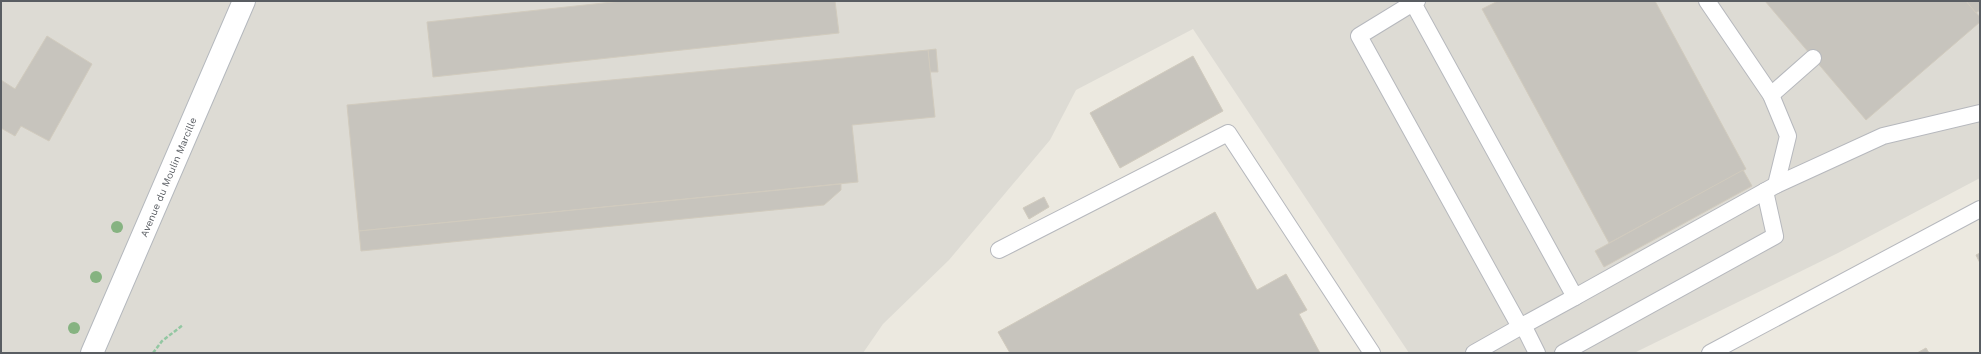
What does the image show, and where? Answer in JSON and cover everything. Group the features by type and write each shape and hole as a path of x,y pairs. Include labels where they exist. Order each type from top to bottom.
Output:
{"main road":[{"name":"Avenue du Moulin Marcille","path":"92,353 244,1"}],"lane":[{"path":"1563,353 1775,236 1770,188 1788,136 1771,95 1707,1"},
{"path":"1537,353 1359,36 1415,2 1575,297"},
{"path":"1771,95 1813,58"},
{"path":"1474,353 1770,188 1883,136 1980,113"},
{"path":"999,250 1228,133 1372,353"},
{"path":"1710,353 1980,209"}],"path":[{"path":"153,353 162,341 182,325"}],"shaded area":[{"path":"1,1 1980,1 1980,178 1838,253 1634,353 1409,353 1193,29 1076,90 1050,140 949,260 883,324 863,353 1,353"}],"building":[{"path":"622,1 835,1 839,33 433,77 427,22"},
{"path":"1498,1 1655,1 1746,169 1609,243 1482,9"},
{"path":"1765,1 1966,1 1980,17 1980,22 1866,120"},
{"path":"1966,1 1980,1 1980,10 1976,13"},
{"path":"47,36 92,64 49,141 21,126 15,136 1,128 1,80 15,89"},
{"path":"936,49 938,72 930,72 928,50"},
{"path":"928,50 935,117 852,125 858,182 359,231 347,105"},
{"path":"1193,56 1223,111 1120,168 1090,113"},
{"path":"1743,170 1752,186 1604,267 1595,251"},
{"path":"841,184 841,190 824,205 361,251 359,231"},
{"path":"1044,197 1049,207 1029,219 1023,208"},
{"path":"1215,212 1257,290 1286,274 1307,310 1299,314 1320,353 1010,353 998,332"},
{"path":"1980,253 1980,263 1976,255"},
{"path":"1926,348 1929,353 1917,353"}]}
